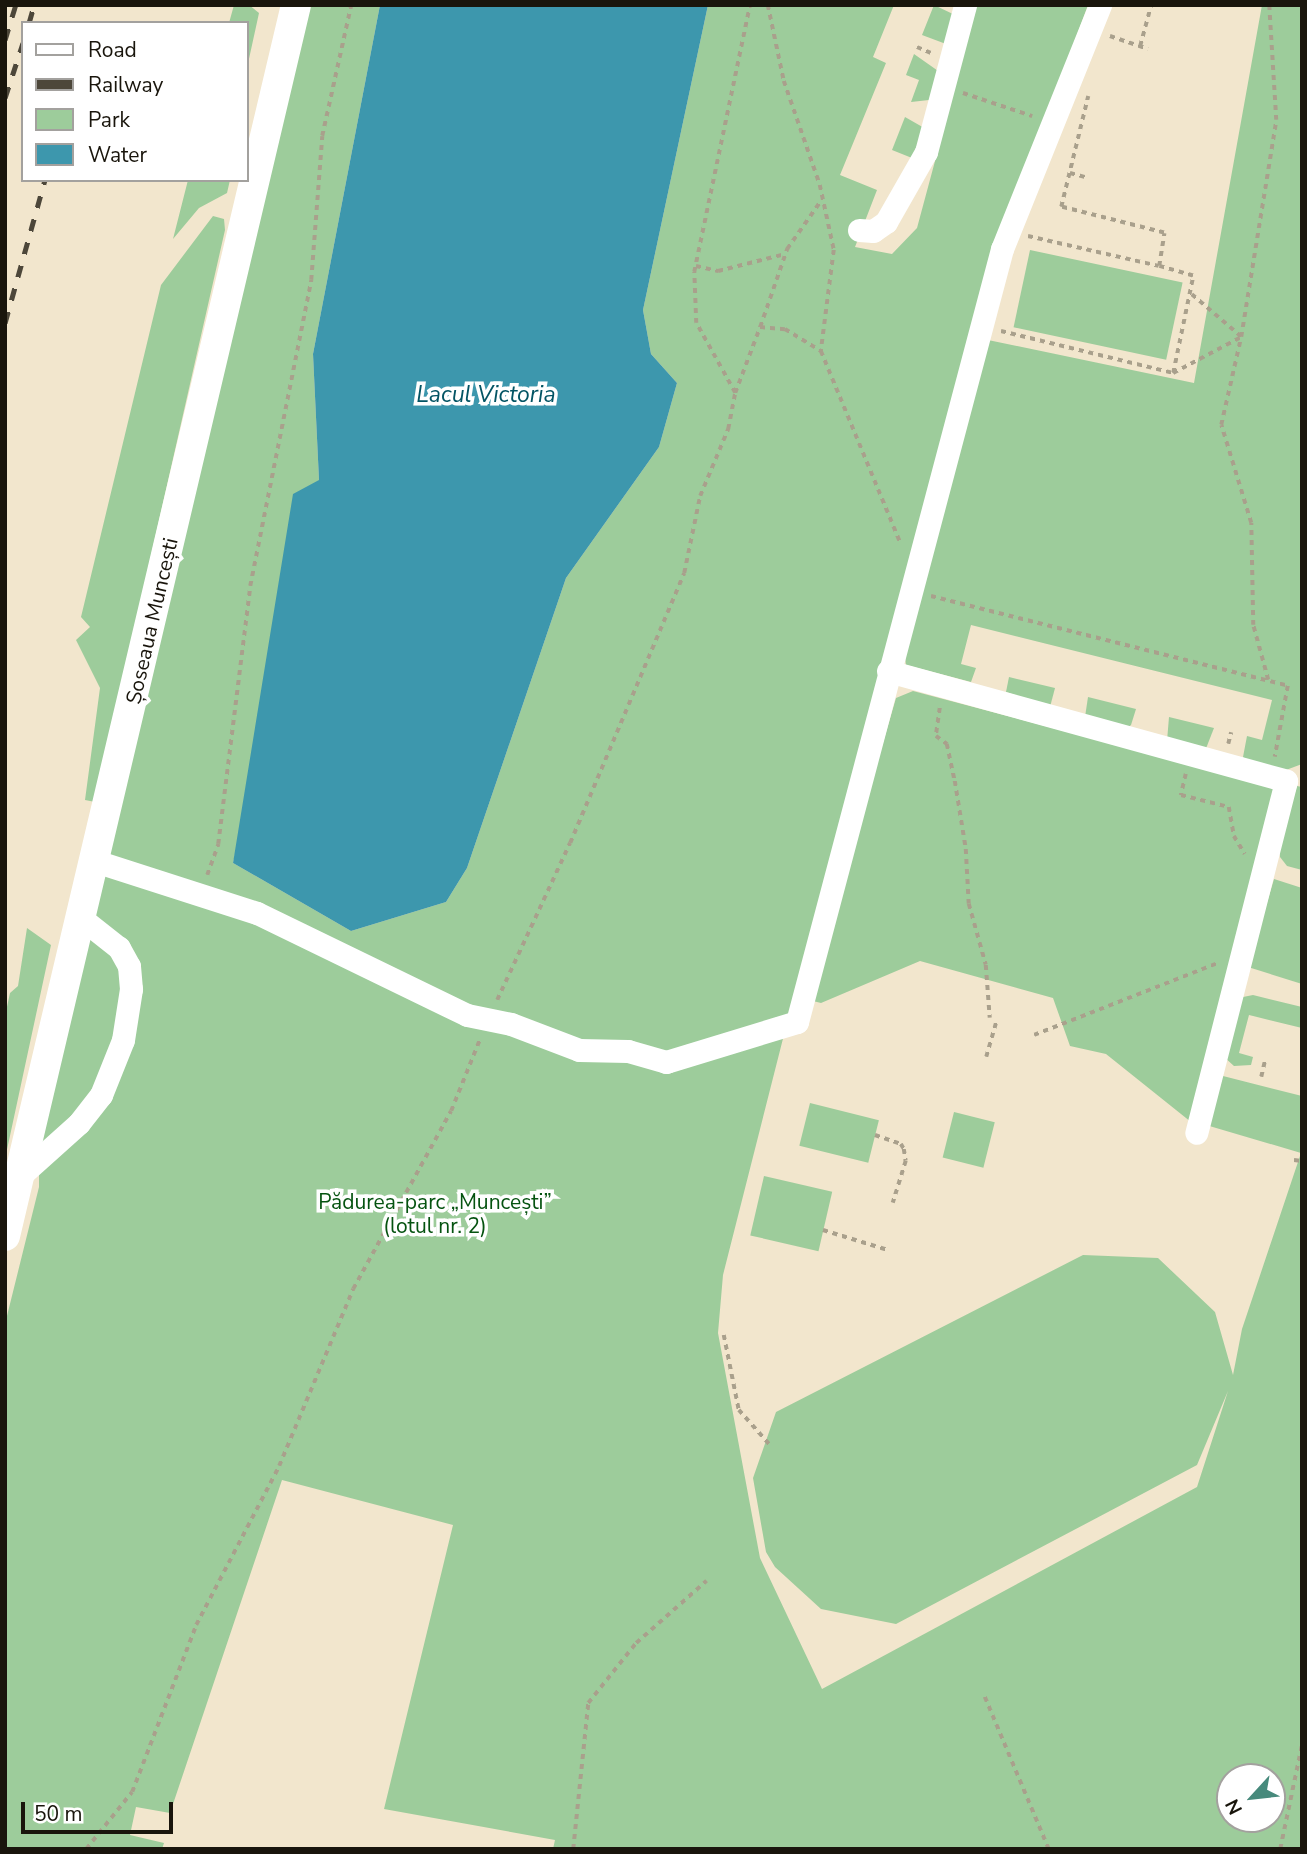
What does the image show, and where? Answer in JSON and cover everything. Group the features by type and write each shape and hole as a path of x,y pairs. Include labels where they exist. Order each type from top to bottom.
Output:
{"main road":[{"name":"Șoseaua Muncești","path":"5,1236 296,5"}],"lane":[{"path":"859,230 873,231 886,222 903,199 926,152 965,5"},
{"path":"95,861 201,892 257,913 467,1015 511,1024 579,1050 628,1051 666,1062 797,1022 910,591 994,325 1002,249 1100,5"},
{"path":"888,671 1286,781 1247,947 1196,1133"},
{"path":"20,1176 93,1104 123,1040 131,989 129,966 119,948 81,918"}],"path":[{"path":"201,892 218,844 250,586 312,280 322,136 351,5"},
{"path":"735,393 696,323 696,266 750,5"},
{"path":"768,5 784,81 820,185 820,202 834,250 821,351 902,548"},
{"path":"1140,46 1151,5"},
{"path":"1268,680 1253,625 1251,523 1221,425 1241,337 1276,120 1269,5"},
{"path":"1105,35 1148,49"},
{"path":"1091,85 1061,207 1164,233 1159,266"},
{"path":"944,87 1054,124"},
{"path":"1070,173 1085,177"},
{"path":"86,1849 132,1792 196,1625 279,1466 354,1289 451,1111 487,1020 570,843 684,573 700,496 728,429 735,393 785,254 820,202"},
{"path":"1021,246 1025,236 1193,276 1173,373"},
{"path":"696,266 718,271 785,254"},
{"path":"1191,294 1241,337"},
{"path":"994,325 1173,373 1241,337"},
{"path":"760,327 785,328 821,351"},
{"path":"910,591 1288,686 1271,777"},
{"path":"944,688 936,736 947,744 955,781 967,849 969,904 986,965 990,1018"},
{"path":"1190,755 1181,795 1229,807 1234,836 1248,857 1267,868"},
{"path":"1034,1035 1205,970 1247,947"},
{"path":"986,1057 996,1021"},
{"path":"1261,1077 1265,1060"},
{"path":"875,1135 901,1144 904,1149 906,1161 893,1203"},
{"path":"1294,1160 1302,1161"},
{"path":"824,1230 888,1251"},
{"path":"724,1335 739,1410 771,1446"},
{"path":"573,1849 588,1703 636,1643 706,1581"},
{"path":"985,1697 1049,1849"},
{"path":"1280,1849 1302,1744"}],"green space":[{"path":"234,5 249,5 259,13 248,63 248,21 230,21"},
{"name":"Pădurea-parc „Muncești” (lotul nr. 2)","path":"310,5 380,5 313,354 319,480 233,863 351,931 446,902 467,868 566,578 659,447 677,383 651,354 643,310 708,5 894,5 873,57 886,63 840,175 877,190 855,247 892,254 917,228 977,5 1088,5 1026,173 789,1015 723,1275 718,1333 760,1558 822,1689 1197,1487 1228,1391 1197,1465 896,1624 821,1609 775,1567 766,1552 753,1478 776,1412 1083,1255 1158,1258 1215,1312 1233,1375 1242,1329 1301,1153 1206,1125 1216,1081 1223,1076 1302,1096 1302,1849 553,1849 555,1840 384,1809 453,1525 282,1480 170,1813 136,1807 130,1835 164,1843 162,1849 5,1849 5,1324 39,1187 39,1141"},
{"path":"934,5 955,15 946,44 922,35"},
{"path":"1262,5 1302,5 1302,764 1286,770 1248,763 1243,757 1247,736 1262,740 1272,700 971,625 961,664 976,668 971,682 906,665 905,657 988,340 1194,383"},
{"path":"914,54 941,73 929,100 911,102 919,80 906,75"},
{"path":"905,117 926,129 912,158 892,150"},
{"path":"187,182 230,182 227,193 199,208 173,239"},
{"path":"213,216 224,219 225,230 95,802 85,800 100,688 76,640 90,627 81,617 161,285"},
{"path":"1030,250 1183,282 1166,360 1014,327"},
{"path":"1009,677 1055,688 1050,707 1006,692"},
{"path":"913,691 1275,787 1191,1122 1106,1054 1070,1046 1053,998 920,961 821,1003 813,1001 833,915 896,698"},
{"path":"1088,697 1136,709 1131,725 1125,730 1085,717"},
{"path":"1169,717 1214,728 1205,751 1167,741"},
{"path":"1297,786 1302,787 1302,870 1287,866 1280,857 1279,846"},
{"path":"1274,879 1302,888 1302,984 1248,967"},
{"path":"27,928 51,945 5,1159 5,1016 10,993 18,986"},
{"path":"1253,995 1302,1007 1302,1028 1249,1015 1239,1053 1253,1057 1251,1065 1234,1066 1224,1057 1236,1005 1243,997"},
{"path":"810,1103 879,1120 868,1163 799,1146"},
{"path":"954,1112 995,1122 983,1168 943,1158"},
{"path":"764,1176 832,1192 818,1251 750,1235"}],"water":[{"name":"Lacul Victoria","path":"380,5 708,5 643,310 651,354 677,383 659,447 566,578 467,868 446,902 351,931 233,863 293,494 319,480 313,354"}],"railway":[{"path":"5,40 16,5"},
{"path":"30,21 34,5"},
{"path":"5,98 21,49"},
{"path":"5,323 44,182"}]}
